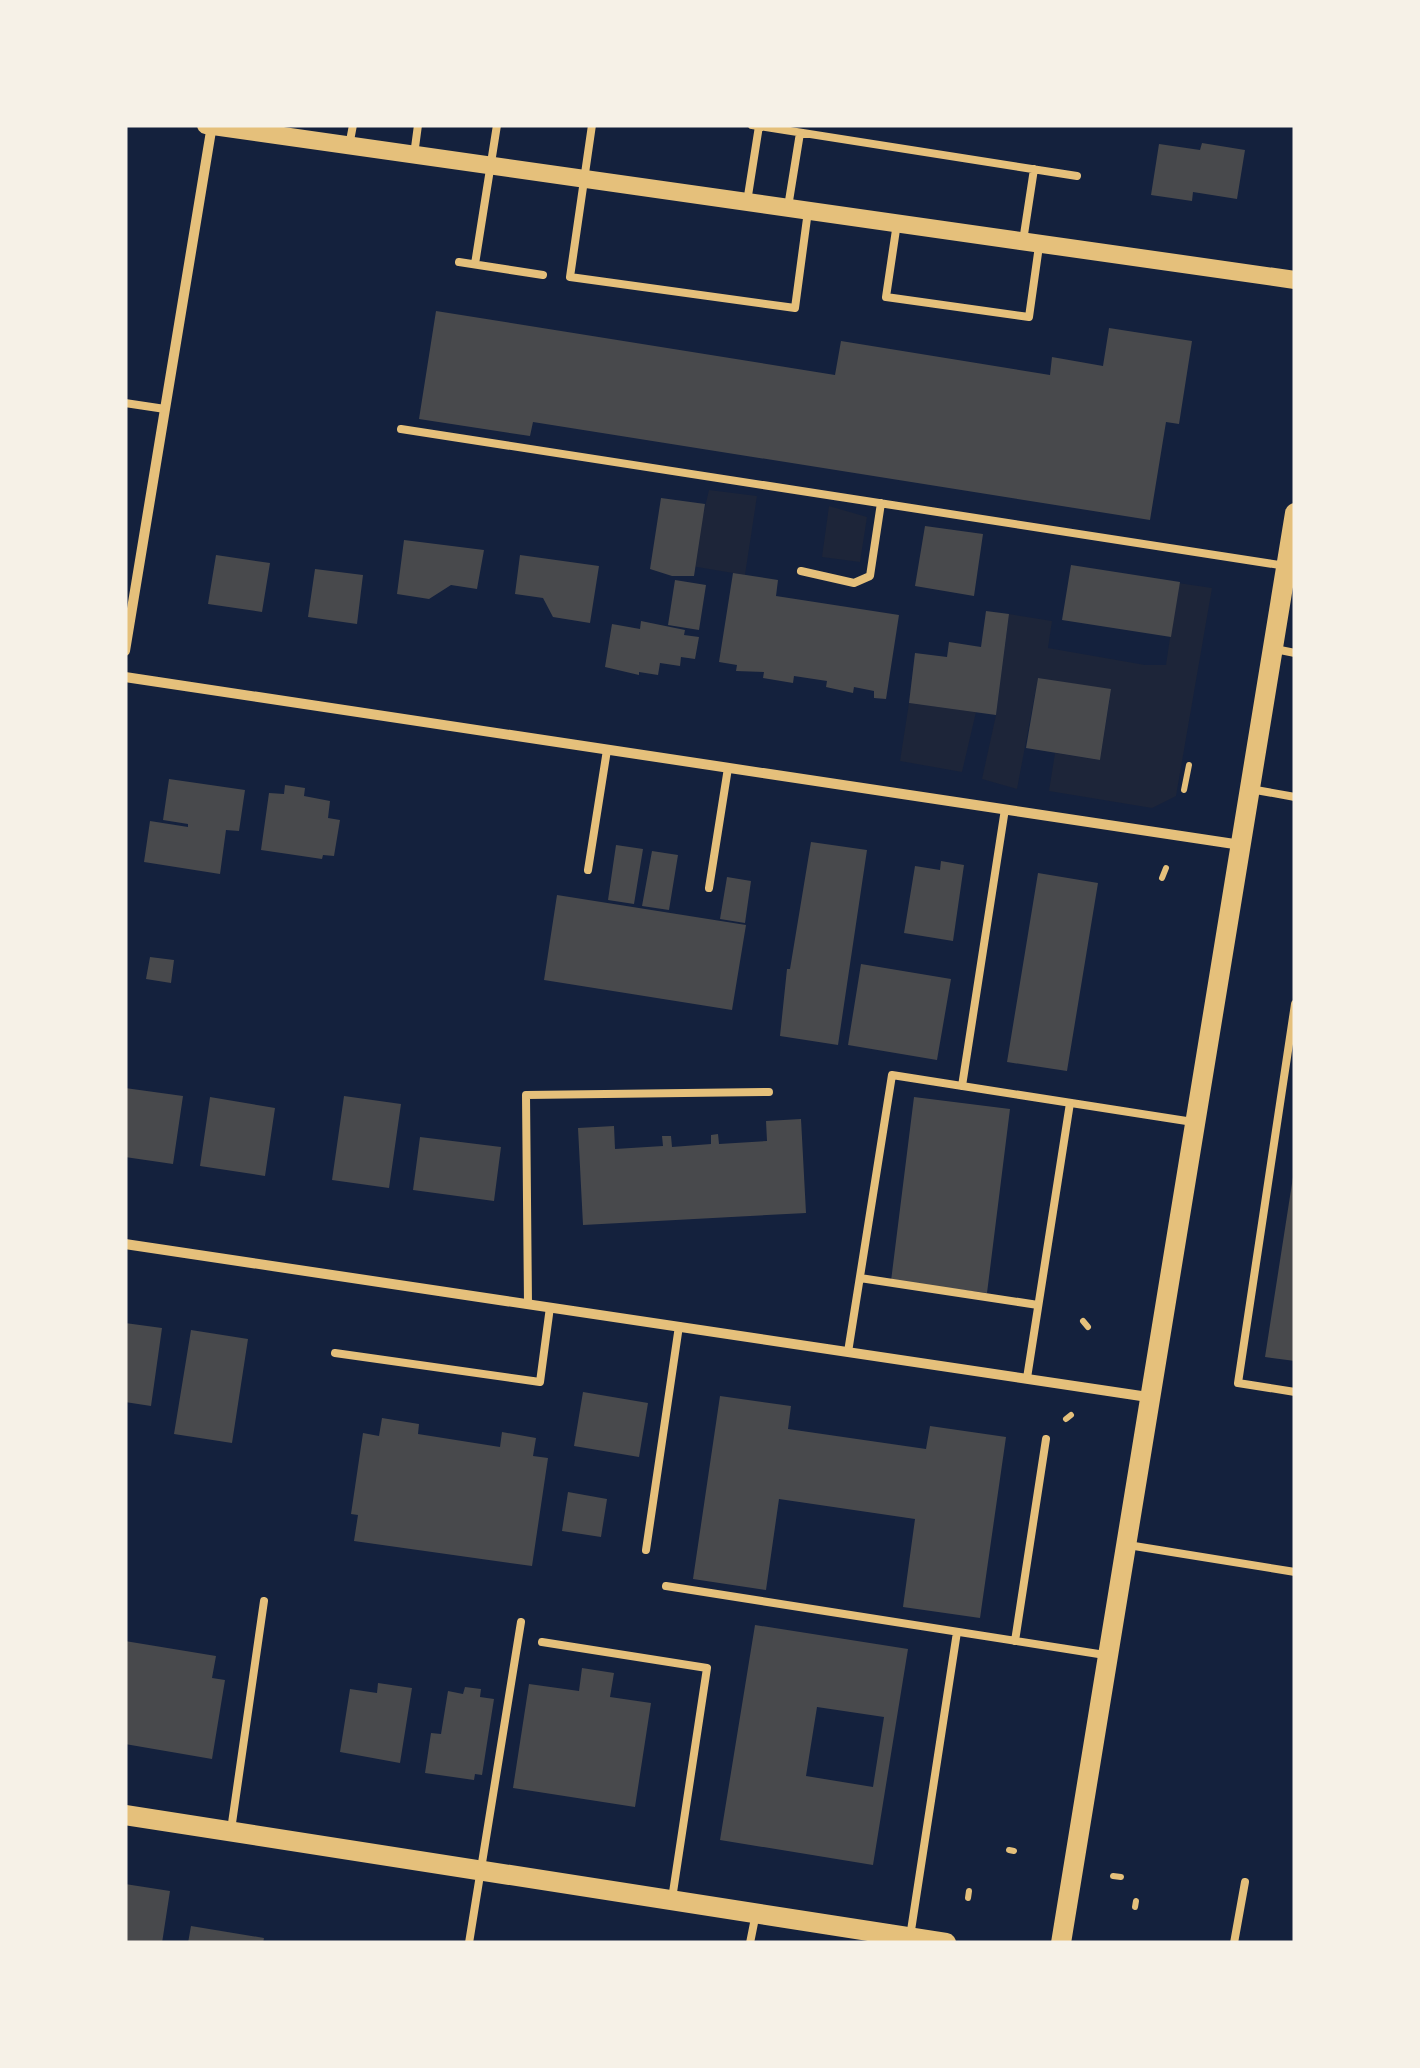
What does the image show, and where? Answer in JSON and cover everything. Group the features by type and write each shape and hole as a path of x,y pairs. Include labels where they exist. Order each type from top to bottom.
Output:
{"main road":[{"path":"1061,1943 1240,845 1291,566 1295,513"},
{"path":"125,1816 946,1943"}],"street":[{"path":"125,651 210,125 1295,280"},
{"path":"125,677 1240,845"},
{"path":"125,1244 1148,1397"}],"lane":[{"path":"349,146 352,125"},
{"path":"414,154 418,125"},
{"path":"475,264 497,125"},
{"path":"592,125 570,277 795,308 808,211"},
{"path":"748,202 755,126 1077,176"},
{"path":"788,208 800,132"},
{"path":"897,223 886,297 1029,317 1034,169"},
{"path":"459,262 543,275"},
{"path":"125,403 165,409"},
{"path":"401,428 1291,566"},
{"path":"801,571 854,584 870,576 881,503"},
{"path":"1273,649 1295,653"},
{"path":"588,870 607,750"},
{"path":"709,888 728,768"},
{"path":"1250,789 1295,797"},
{"path":"962,1086 1005,809"},
{"path":"1295,1004 1238,1383 1295,1392"},
{"path":"848,1352 892,1075 1194,1122"},
{"path":"528,1304 526,1095 769,1092"},
{"path":"1026,1378 1070,1103"},
{"path":"860,1278 1038,1305"},
{"path":"335,1352 540,1382 550,1308"},
{"path":"646,1550 679,1326"},
{"path":"1015,1641 1046,1439"},
{"path":"1124,1544 1295,1572"},
{"path":"666,1586 1106,1655"},
{"path":"230,1832 264,1602"},
{"path":"469,1943 521,1622"},
{"path":"898,1938 957,1632"},
{"path":"542,1642 707,1668 672,1900"},
{"path":"1234,1943 1244,1882"},
{"path":"750,1943 756,1914"}],"path":[{"path":"1184,790 1189,765"},
{"path":"1162,878 1166,868"}],"shaded area":[{"path":"709,490 757,496 745,575 691,566"},
{"path":"829,506 867,517 860,562 822,557"},
{"path":"1178,583 1212,588 1176,796 1152,808 1049,791 1055,753 1100,760 1111,690 1038,678 1017,789 982,779 996,715 1009,614 1052,621 1048,648 1166,665"},
{"path":"909,703 976,712 962,772 900,761"}],"building":[{"path":"1202,143 1245,150 1237,199 1193,192 1192,201 1151,195 1159,144 1200,150"},
{"path":"436,311 835,375 841,341 1050,375 1052,357 1103,366 1109,328 1192,341 1179,424 1166,422 1150,520 533,422 530,436 419,419"},
{"path":"661,498 705,504 694,576 672,576 650,569"},
{"path":"925,526 983,534 974,596 915,586"},
{"path":"404,540 484,550 477,589 451,585 429,599 397,594"},
{"path":"216,555 270,563 262,612 208,604"},
{"path":"520,555 599,566 590,623 553,617 543,598 515,594"},
{"path":"1071,565 1180,582 1171,637 1062,620"},
{"path":"315,569 363,575 357,624 308,617"},
{"path":"733,573 778,580 776,596 899,615 886,699 874,698 874,691 854,687 853,693 826,687 827,681 794,676 793,683 763,678 764,672 736,671 737,665 719,662"},
{"path":"675,580 706,585 699,630 668,625"},
{"path":"986,611 1009,614 996,715 909,703 915,653 947,657 949,642 981,647"},
{"path":"641,621 685,630 684,635 699,637 695,659 681,657 680,666 660,663 658,675 605,667 612,624 640,629"},
{"path":"1038,678 1111,689 1100,760 1026,748"},
{"path":"169,779 245,790 239,831 226,830 220,874 144,862 150,821 188,827 163,820"},
{"path":"285,785 305,788 304,796 330,801 328,818 340,820 334,856 323,855 322,859 261,850 269,793 284,794"},
{"path":"811,842 867,850 838,1045 780,1036 787,969"},
{"path":"616,845 643,849 634,904 608,900"},
{"path":"652,851 678,855 669,910 642,906"},
{"path":"941,861 964,865 953,941 904,933 915,866 940,870"},
{"path":"1038,873 1098,883 1067,1071 1007,1062"},
{"path":"727,877 751,881 745,923 720,919"},
{"path":"557,895 746,925 732,1010 544,980"},
{"path":"150,957 174,960 171,983 146,979"},
{"path":"861,964 951,979 937,1060 848,1045"},
{"path":"125,1088 183,1096 173,1164 125,1157"},
{"path":"344,1096 401,1104 389,1188 332,1180"},
{"path":"210,1097 275,1108 265,1176 200,1166"},
{"path":"914,1097 1010,1109 987,1293 891,1281"},
{"path":"801,1119 806,1213 583,1225 578,1128 614,1126 615,1149 663,1146 662,1136 671,1136 672,1147 711,1144 711,1135 718,1134 719,1144 767,1141 766,1121"},
{"path":"420,1137 501,1147 494,1201 413,1190"},
{"path":"1295,1178 1295,1361 1265,1357"},
{"path":"125,1323 162,1328 151,1406 125,1402"},
{"path":"191,1330 248,1339 232,1443 174,1434"},
{"path":"583,1392 648,1403 639,1457 574,1446"},
{"path":"720,1396 791,1406 788,1429 926,1449 930,1426 1006,1437 980,1618 903,1607 915,1519 779,1499 766,1590 693,1579"},
{"path":"382,1418 419,1424 418,1434 500,1447 502,1432 536,1438 533,1456 548,1458 532,1566 354,1541 358,1515 351,1514 363,1433 379,1436"},
{"path":"568,1492 607,1499 601,1537 562,1531"},
{"path":"755,1625 908,1649 873,1865 720,1840","holes":["817,1707 884,1717 873,1787 806,1776"]},
{"path":"125,1641 216,1656 212,1678 225,1680 212,1759 125,1744"},
{"path":"582,1668 614,1673 610,1697 651,1703 635,1807 513,1788 529,1684 579,1691"},
{"path":"378,1683 412,1688 400,1763 340,1752 350,1689 377,1693"},
{"path":"465,1687 481,1689 480,1697 494,1699 482,1775 475,1774 474,1780 425,1773 431,1733 441,1734 448,1691 463,1694"},
{"path":"125,1884 170,1891 162,1943 125,1943"},
{"path":"191,1926 264,1938 263,1943 188,1943"}]}
